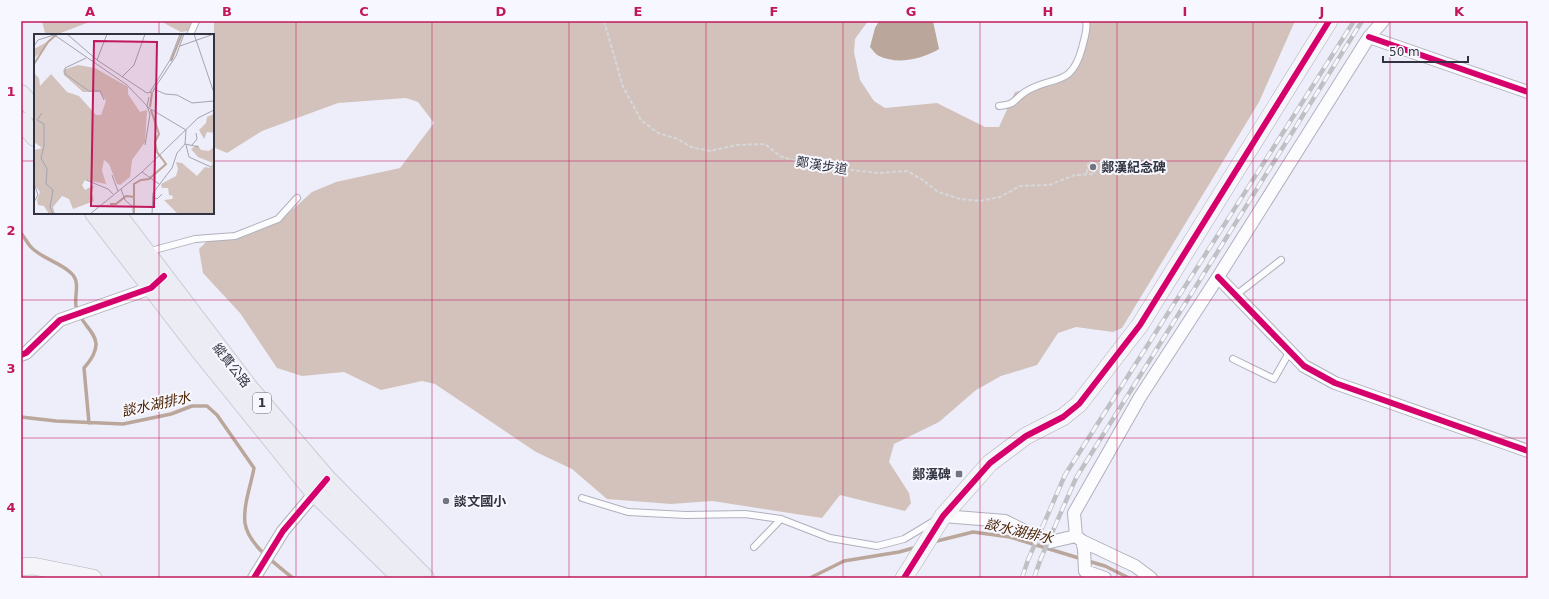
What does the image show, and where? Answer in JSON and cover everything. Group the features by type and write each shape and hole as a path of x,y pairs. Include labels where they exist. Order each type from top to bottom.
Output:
{"main road":[{"path":"21,94 34,109"},
{"path":"21,121 34,136"},
{"name":"縱貫公路","path":"95,214 158,282 327,479 382,548 402,578"},
{"name":"縱貫公路","path":"117,214 146,252 158,282 314,492 382,548 425,578"}],"street":[{"path":"907,572 930,534 943,516 990,463 1026,436 1063,417 1079,404 1140,325 1330,21"},
{"path":"1105,578 1085,571 1081,542 1074,513 1140,397 1218,277 1369,37 1382,21"},
{"path":"1369,37 1528,92"},
{"path":"1218,277 1304,366 1335,383 1528,451"},
{"path":"21,355 26,353 60,320 158,282"},
{"path":"254,578 283,531 314,492 327,479"},
{"path":"943,516 1005,521 1031,534"},
{"path":"1050,542 1081,542 1135,566 1150,578"},
{"path":"21,567 33,566 89,578"}],"lane":[{"path":"190,34 196,21"},
{"path":"999,106 1012,104 1025,92 1069,74 1078,65 1087,28 1086,21"},
{"path":"146,252 195,239 234,236 278,219 297,198"},
{"path":"1236,295 1281,260"},
{"path":"1233,359 1274,379 1290,351"},
{"path":"582,498 628,512 686,515 745,514 782,520 830,538 877,546 904,539 943,516"},
{"path":"754,547 782,520"}],"shaded area":[{"path":"42,21 92,21 58,34 45,33"},
{"path":"160,21 194,21 194,30 181,32"},
{"path":"214,21 868,21 855,39 854,52 860,80 874,101 885,108 937,103 985,127 999,127 1015,92 1053,85 1075,71 1086,21 1295,21 1259,102 1122,328 1113,332 1076,327 1058,333 1037,365 1001,376 976,390 939,422 894,444 889,462 909,493 911,503 905,511 840,495 822,518 712,501 671,504 607,499 572,469 536,452 435,384 422,381 381,390 344,372 302,376 277,368 240,313 203,273 199,249 209,239 247,232 283,218 312,192 336,182 400,168 434,123 418,102 406,98 338,103 262,131 227,153 214,147"},
{"path":"879,21 933,21 939,49 925,56 910,60 886,59 879,56 870,47 875,28"}],"waterway":[{"path":"21,233 34,250 66,269 76,280 76,306 83,322 96,340 96,348 92,357 84,368 89,423"},
{"name":"談水湖排水","path":"21,417 56,421 123,424 171,414 192,406 207,406 217,415 254,468 245,509 245,523 247,531 257,547 293,578"},
{"name":"談水湖排水","path":"933,542 973,532 1010,537 1082,559"},
{"name":"談水湖排水","path":"810,578 844,561 899,552 917,547"},
{"name":"談水湖排水","path":"1088,561 1105,566 1129,578"}],"tunnel":[{"path":"1031,534 1050,542"}],"railway":[{"path":"1022,578 1028,560 1065,475 1354,21"},
{"path":"1034,578 1041,558 1076,478 1362,21"}],"cycle path":[{"path":"904,578 943,516 990,463 1026,436 1063,417 1079,404 1140,325 1329,21"},
{"path":"1369,37 1528,92"},
{"path":"21,355 26,353 60,320 151,288 164,276"},
{"path":"1218,277 1304,366 1335,383 1528,451"},
{"path":"254,578 283,531 327,479"}],"place":[{"name":"鄭漢紀念碑","path":"1093,167"},
{"name":"鄭漢碑","path":"959,474"},
{"name":"談文國小","path":"446,501"}]}
